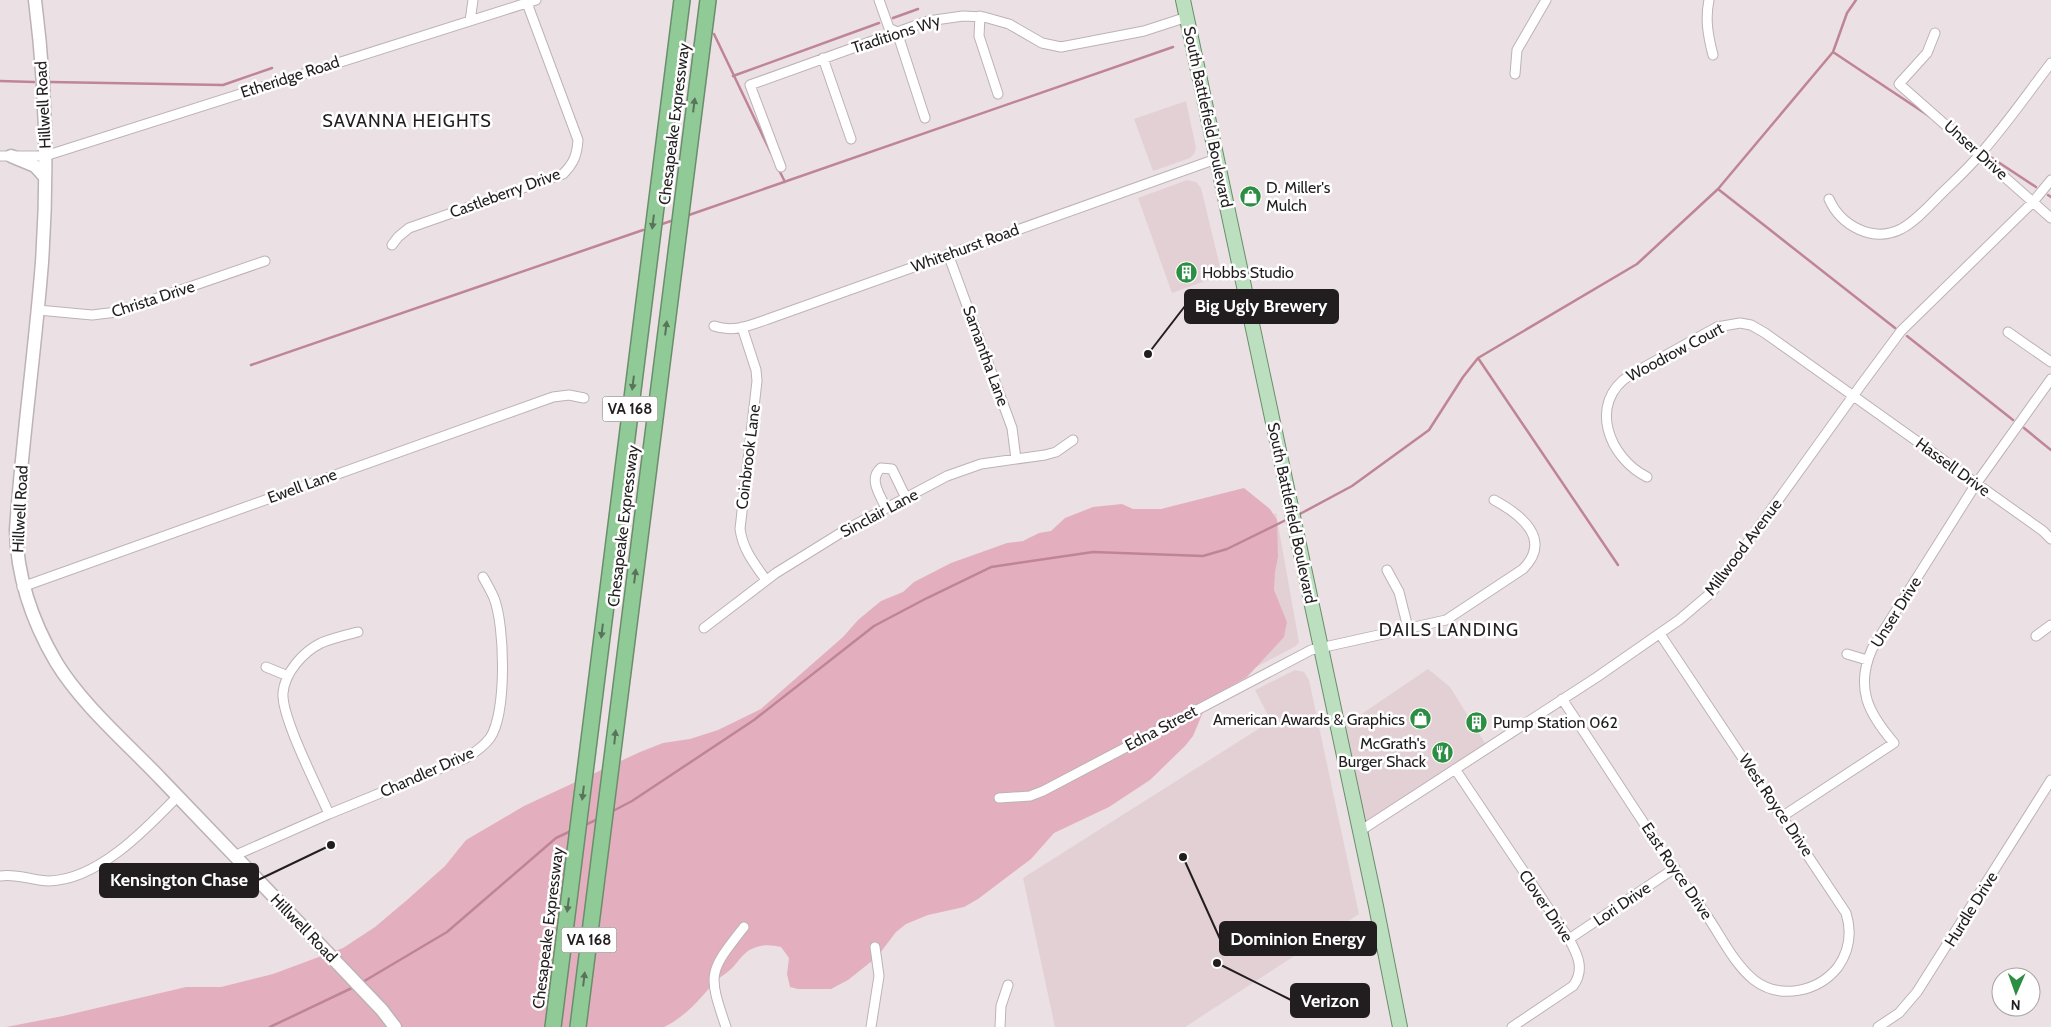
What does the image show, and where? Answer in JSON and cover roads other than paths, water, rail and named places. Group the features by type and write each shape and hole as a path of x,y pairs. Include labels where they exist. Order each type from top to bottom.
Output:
{"highway":[{"name":"Chesapeake Expressway","path":"553,1027 682,0"},
{"name":"Chesapeake Expressway","path":"578,1027 708,0"}],"main road":[{"name":"South Battlefield Boulevard","path":"1183,0 1400,1027"}],"street":[{"name":"Hillwell Road","path":"35,0 44,103 45,177 38,310 16,530 16,551 22,587 35,621 56,663 83,697 236,855 396,1027"},
{"path":"470,21 473,0"},
{"name":"Etheridge Road","path":"6,156 45,156 536,0"},
{"path":"879,0 889,28 897,32 925,118"},
{"path":"1516,74 1517,50 1546,0"},
{"path":"1709,0 1706,20 1708,38 1714,55"},
{"name":"Castleberry Drive","path":"392,245 409,228 564,174 573,164 578,140 527,3"},
{"name":"Traditions Wy","path":"781,167 750,85 928,21 963,16 980,16 1009,24 1042,43 1061,47 1144,31 1186,17"},
{"path":"980,16 979,36 998,94"},
{"name":"Unser Drive","path":"1934,33 1927,53 1899,84 2051,218"},
{"path":"823,58 851,139"},
{"path":"1829,199 1838,215 1856,228 1874,234 1891,233 1909,224 1980,154 2051,63"},
{"path":"6,156 35,166 45,177"},
{"name":"Whitehurst Road","path":"714,326 730,330 742,328 1216,159"},
{"name":"Millwood Avenue","path":"1360,831 1688,614 1720,582 1853,395 1902,331 2033,202 2051,180"},
{"name":"Samantha Lane","path":"948,254 1012,428 1016,459"},
{"name":"Christa Drive","path":"38,310 92,315 117,312 265,261"},
{"name":"Woodrow Court","path":"1647,477 1626,460 1612,441 1607,428 1606,416 1611,395 1625,378 1717,326 1735,323 1751,325 1765,332 1853,395"},
{"name":"Coinbrook Lane","path":"742,328 756,370 757,381 740,529 743,547 747,555 766,580"},
{"path":"2008,332 2051,362"},
{"name":"Unser Drive","path":"1783,816 1894,742 1880,726 1867,702 1864,681 1867,660 1872,649 1976,484 2051,379"},
{"name":"Ewell Lane","path":"22,587 553,397 569,395 584,398"},
{"name":"Hassell Drive","path":"1853,395 2043,531 2051,540"},
{"name":"Sinclair Lane","path":"704,628 766,580 847,529 947,476 980,464 1056,452 1073,440"},
{"path":"886,508 874,482 876,472 881,468 892,469 906,498"},
{"name":"Edna Street","path":"999,798 1030,796 1043,791 1311,650 1446,620 1523,569 1529,564 1535,549 1532,532 1520,516 1494,500"},
{"path":"1387,570 1400,592 1408,628"},
{"name":"Chandler Drive","path":"236,855 329,814 466,758 478,750 490,738 500,708 502,659 498,613 494,598 483,578"},
{"path":"2036,636 2051,625"},
{"path":"329,814 286,717 283,693 288,676 302,657 316,647 358,632"},
{"name":"West Royce Drive","path":"1660,634 1836,895 1848,917 1850,929 1846,950 1839,965 1822,981"},
{"path":"1847,654 1867,660"},
{"path":"266,666 288,676"},
{"name":"East Royce Drive","path":"1562,699 1735,958 1754,980 1778,991 1791,992 1811,987 1822,981"},
{"name":"Clover Drive","path":"1455,769 1569,940 1578,957 1580,966 1579,978 1567,991 1512,1027"},
{"name":"Hurdle Drive","path":"1878,1027 1898,1013 1917,992 2051,780"},
{"path":"0,876 20,876 48,881 73,877 94,868 146,830 178,796"},
{"name":"Lori Drive","path":"1569,940 1675,868"},
{"path":"726,1027 715,993 714,976 720,957 744,926"},
{"path":"871,1027 879,976 875,947"},
{"path":"1000,1027 1001,1006 1008,985"}],"waterway":[{"path":"1298,515 1352,486 1429,430 1463,377 1478,358 1637,264 1718,189 1833,52 1847,13 1856,0"},
{"path":"893,18 918,9"},
{"path":"733,76 879,23"},
{"path":"714,34 771,153"},
{"path":"689,215 1173,47"},
{"path":"1833,52 1929,116"},
{"path":"50,82 223,85 272,68"},
{"path":"0,81 34,82"},
{"path":"1989,156 2036,187"},
{"path":"779,170 785,182"},
{"path":"1718,189 1895,328"},
{"path":"662,224 671,221"},
{"path":"251,365 643,230"},
{"path":"1907,336 2013,420"},
{"path":"1478,358 1618,565"},
{"path":"2024,428 2051,450"},
{"path":"611,812 632,801 754,720 874,626 991,567 1093,552 1203,556 1227,549 1288,519"},
{"path":"585,825 598,819"},
{"path":"361,983 447,932 556,838 573,830"},
{"path":"270,1027 354,987"}],"place":[{"name":"D. Miller's Mulch","path":"1250,196"},
{"name":"Hobbs Studio","path":"1186,272"},
{"name":"Big Ugly Brewery","path":"1148,354"},
{"name":"American Awards & Graphics","path":"1421,719"},
{"name":"Pump Station 062","path":"1477,722"},
{"name":"McGrath's Burger Shack","path":"1442,752"},
{"name":"Kensington Chase","path":"331,845"},
{"name":"Dominion Energy","path":"1183,857"},
{"name":"Verizon","path":"1217,963"}],"district":[{"name":"SAVANNA HEIGHTS","path":"407,121"},
{"name":"DAILS LANDING","path":"1449,630"}]}
